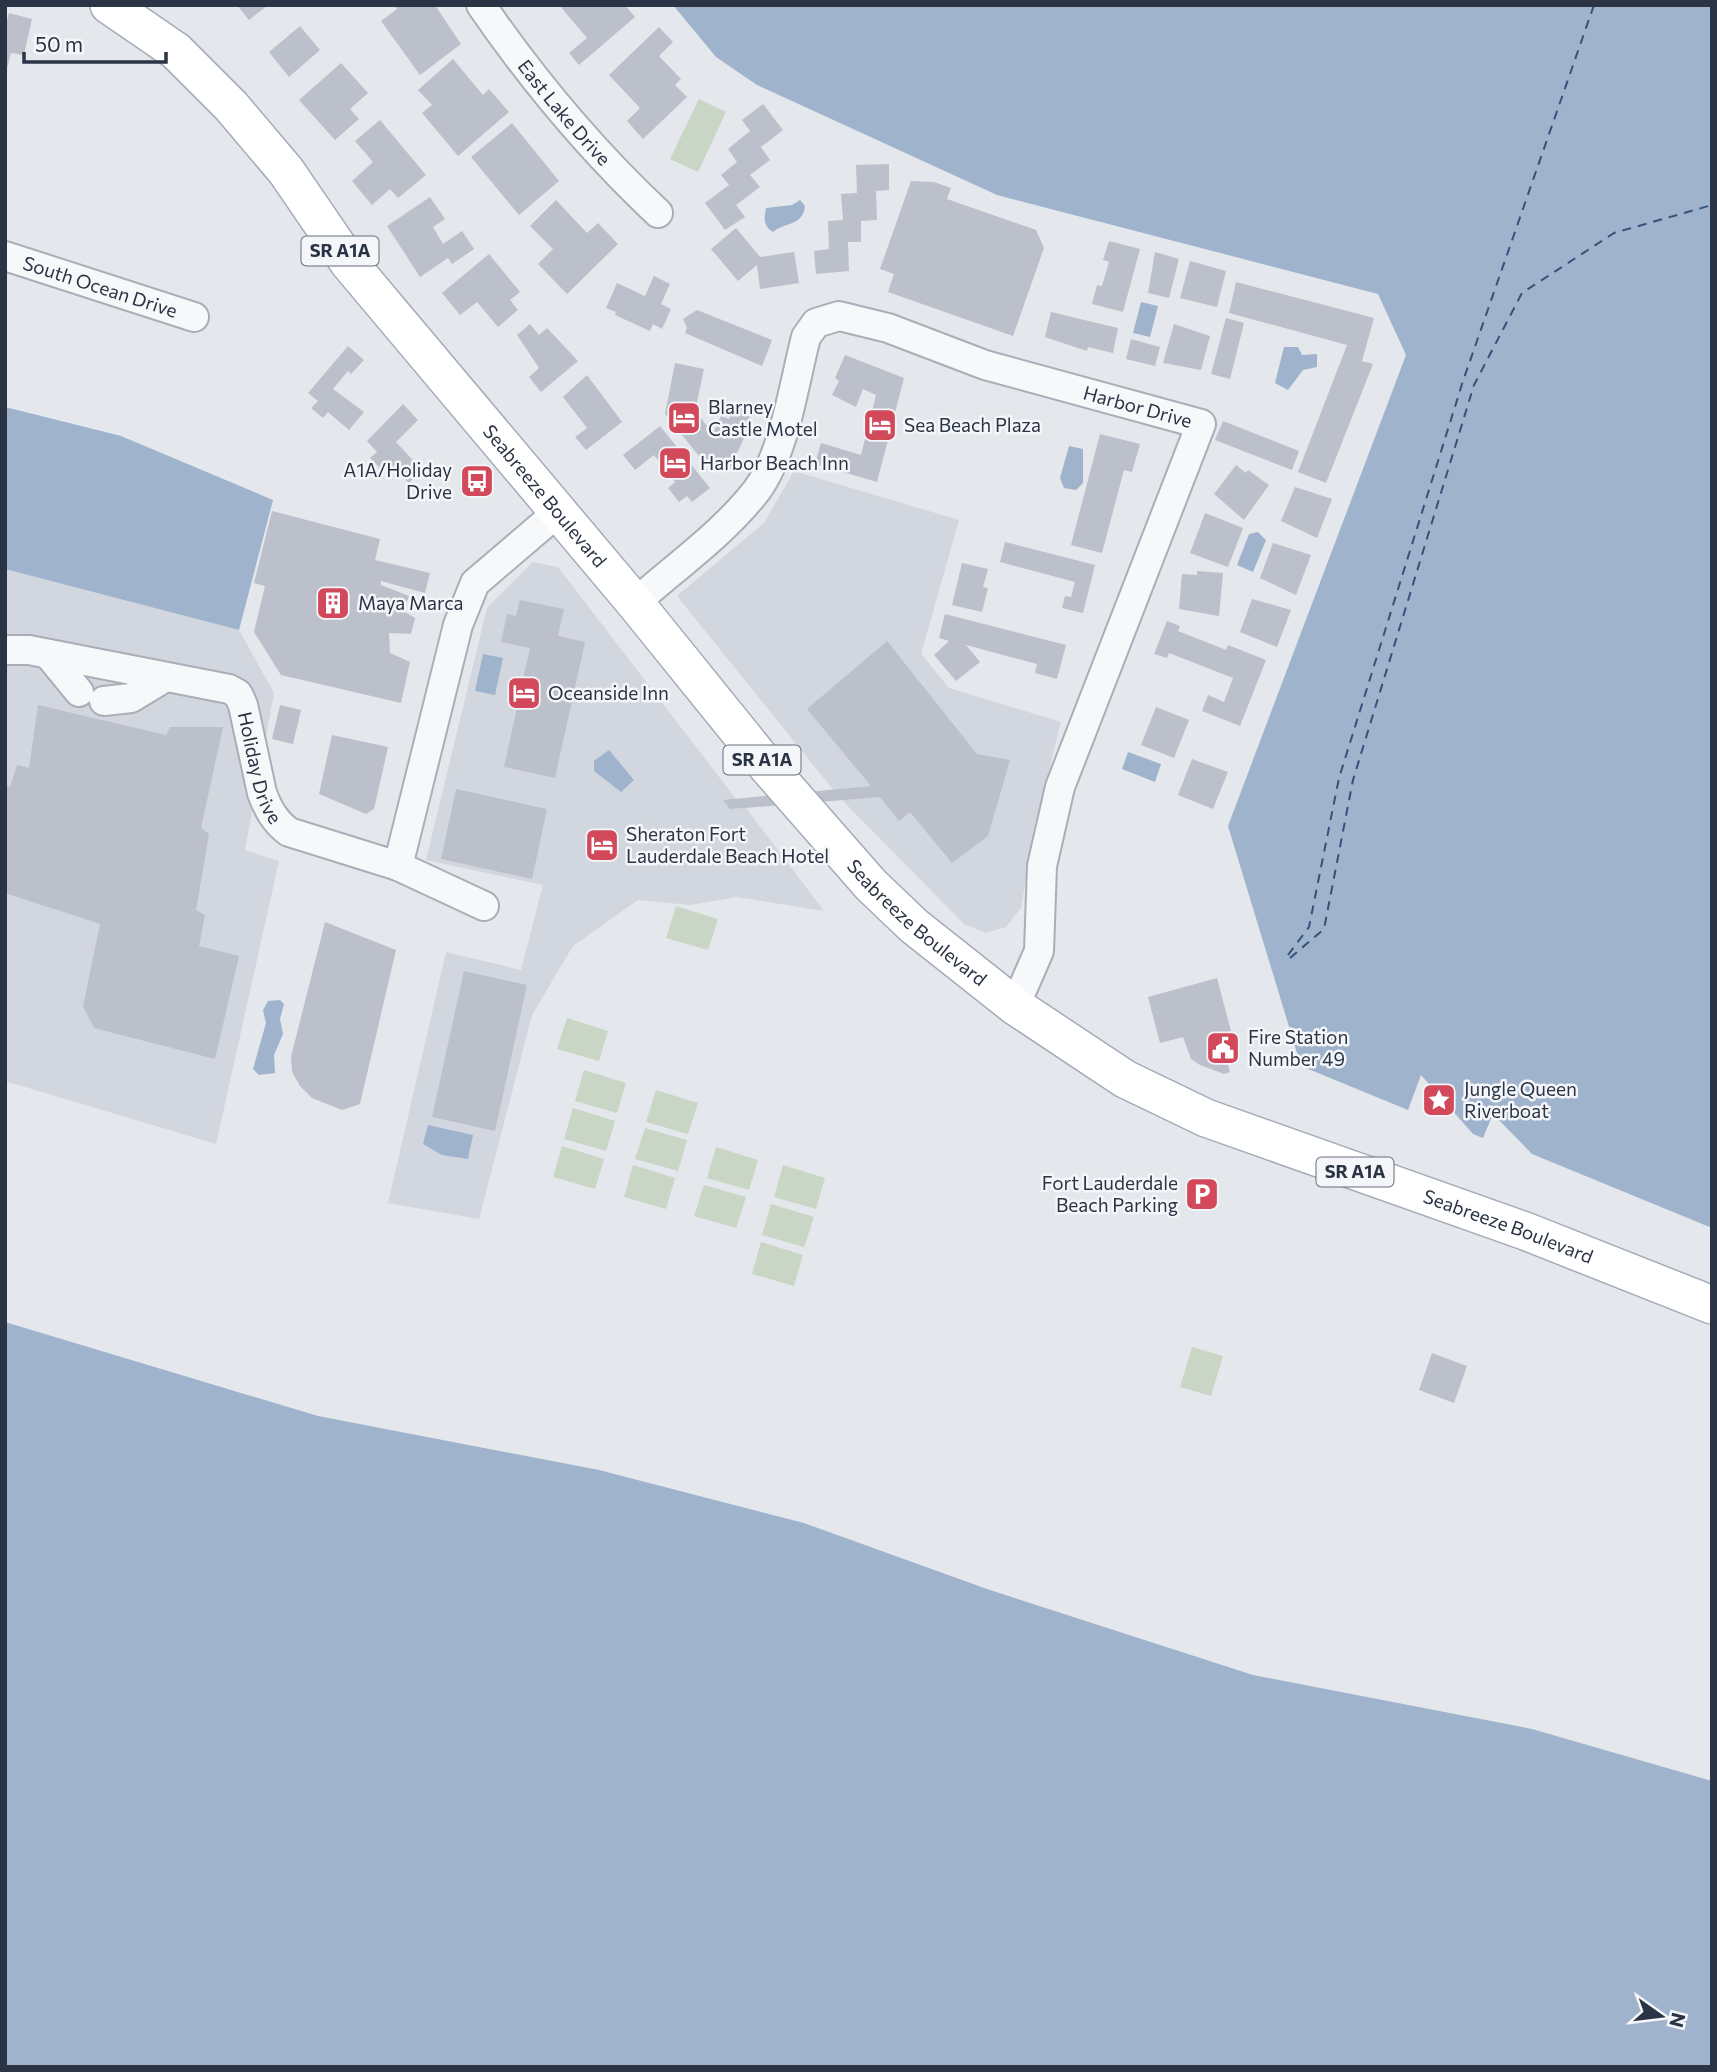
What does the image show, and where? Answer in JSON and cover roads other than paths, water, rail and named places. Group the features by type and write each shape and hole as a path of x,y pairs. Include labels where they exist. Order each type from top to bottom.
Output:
{"main road":[{"name":"Seabreeze Boulevard","path":"109,5 176,51 231,106 286,171 349,263 635,603 808,815 871,885 914,926 1015,1006 1125,1079 1206,1118 1525,1231 1712,1305"}],"street":[{"name":"East Lake Drive","path":"481,5 559,112 610,168 658,213"},
{"name":"South Ocean Drive","path":"5,256 194,317"},
{"name":"Harbor Drive","path":"635,603 726,523 758,489 777,448 806,337 816,323 839,316 888,328 985,365 1201,424 1060,787 1042,866 1039,951 1015,1006"},
{"path":"398,866 458,625 475,583 558,512"},
{"name":"Holiday Drive","path":"5,650 48,653 229,689 237,694 243,705 262,793 267,806 281,826 289,832 398,866 485,906"},
{"path":"48,653 91,696 131,698 164,678"}],"water":[{"path":"673,5 1712,5 1712,1228 1532,1154 1493,1114 1483,1138 1473,1134 1421,1075 1408,1110 1301,1066 1228,826 1406,355 1378,294 997,195 757,85 716,57"},
{"path":"800,200 805,206 801,217 773,232 767,227 766,208 792,205"},
{"path":"1141,302 1158,306 1150,337 1133,333"},
{"path":"1284,347 1298,347 1302,355 1317,354 1317,367 1303,370 1288,390 1275,383"},
{"path":"5,407 121,436 273,500 239,630 5,569"},
{"path":"1069,446 1083,449 1083,483 1076,490 1064,488 1060,478"},
{"path":"1258,532 1266,540 1253,572 1237,565 1249,534"},
{"path":"483,654 503,658 495,695 475,691"},
{"path":"609,750 634,780 621,792 594,771 594,761"},
{"path":"1128,752 1161,764 1155,782 1122,769"},
{"path":"280,1000 284,1004 280,1019 283,1034 274,1055 275,1073 259,1075 253,1069 266,1023 263,1010 268,1001"},
{"path":"428,1125 473,1135 468,1159 442,1155 423,1144"},
{"path":"5,1322 318,1416 599,1470 804,1523 987,1589 1253,1675 1532,1729 1712,1781 1712,2067 5,2067"}],"place":[{"name":"Blarney Castle Motel","path":"684,418"},
{"name":"Sea Beach Plaza","path":"880,425"},
{"name":"Harbor Beach Inn","path":"675,463"},
{"name":"A1A/Holiday Drive","path":"477,481"},
{"name":"Maya Marca","path":"333,603"},
{"name":"Oceanside Inn","path":"524,693"},
{"name":"Sheraton Fort Lauderdale Beach Hotel","path":"602,845"},
{"name":"Fire Station Number 49","path":"1223,1048"},
{"name":"Jungle Queen Riverboat","path":"1439,1100"},
{"name":"Fort Lauderdale Beach Parking","path":"1202,1194"}]}
